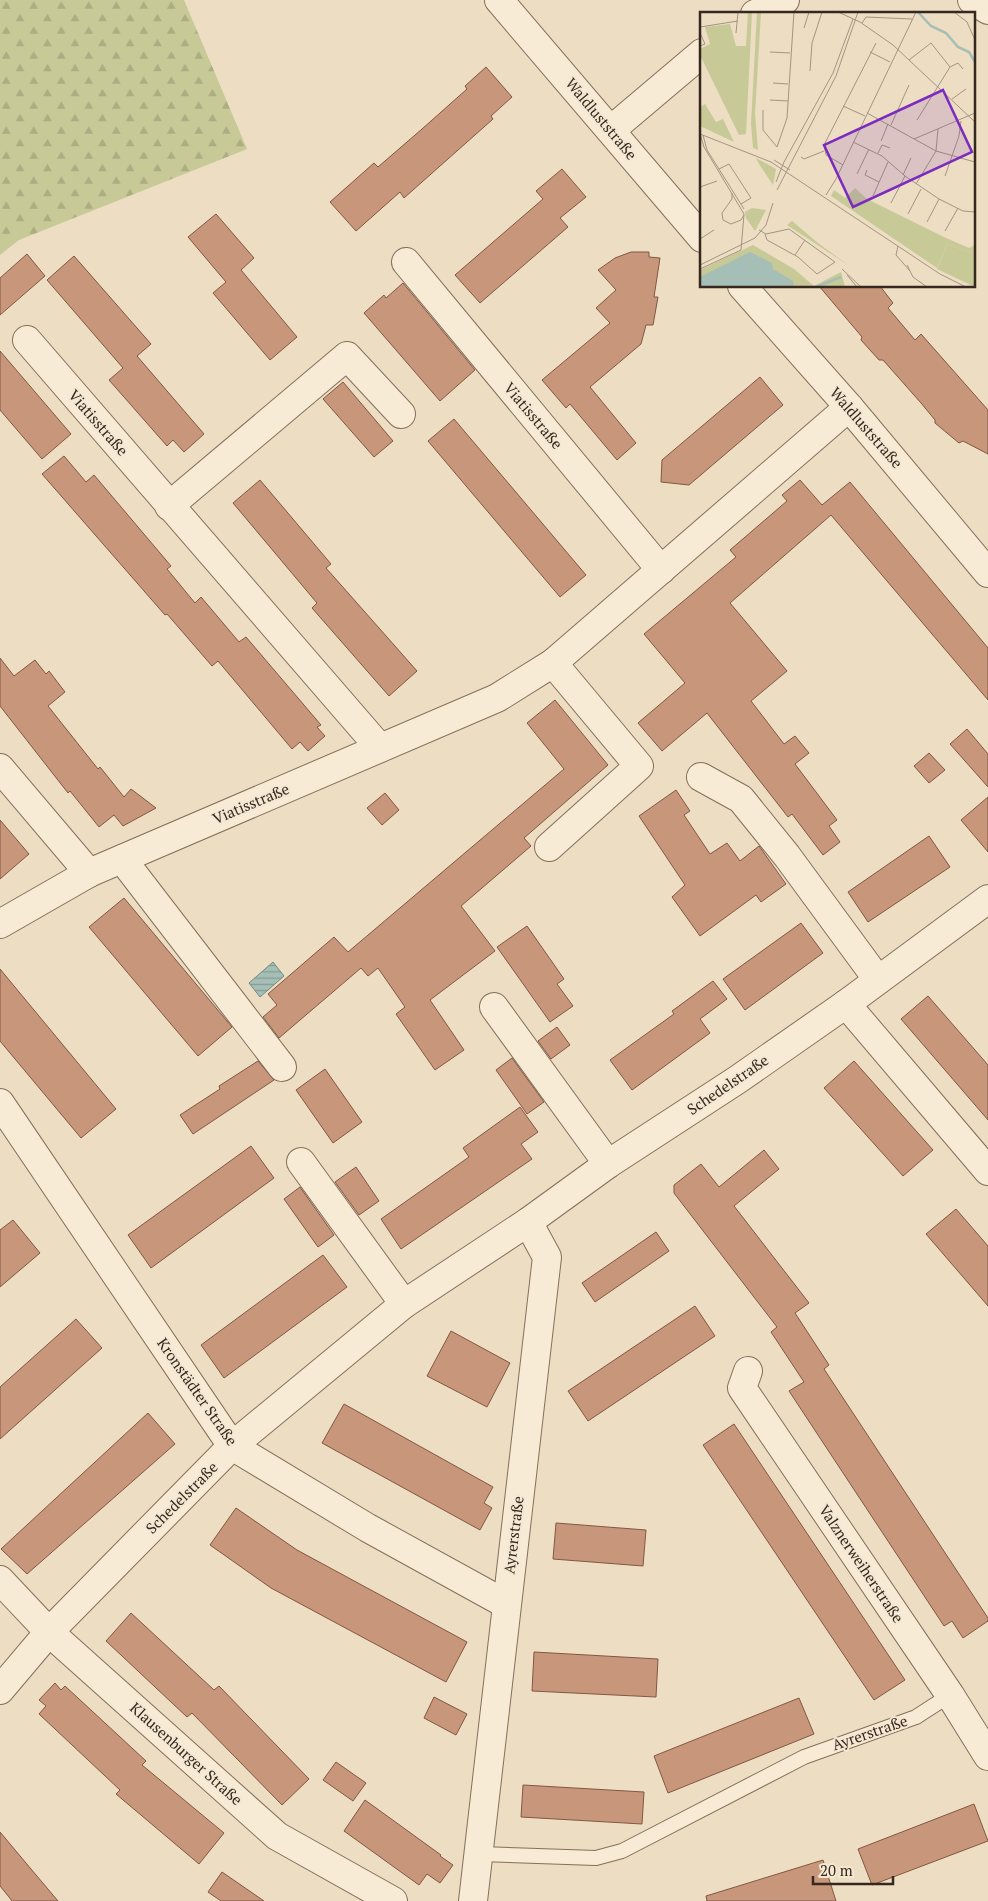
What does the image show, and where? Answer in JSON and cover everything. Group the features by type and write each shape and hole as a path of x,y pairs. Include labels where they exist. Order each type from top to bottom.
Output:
{"street":[{"name":"Waldluststraße","path":"499,0 700,236"},
{"path":"759,12 784,0"},
{"path":"972,0 988,10"},
{"path":"611,130 700,56"},
{"name":"Viatisstraße","path":"406,262 661,570"},
{"name":"Waldluststraße","path":"744,288 850,407 988,573"},
{"name":"Viatisstraße","path":"27,340 380,748"},
{"path":"169,506 347,356 401,414"},
{"name":"Viatisstraße","path":"0,924 89,873 497,698 553,663 850,407"},
{"path":"549,847 639,766 553,663"},
{"path":"0,768 89,873"},
{"path":"701,776 741,799 787,856 878,980"},
{"path":"122,860 282,1068"},
{"name":"Schedelstraße","path":"0,1690 49,1632 232,1446 404,1304 528,1222 608,1164 737,1080 846,1004 988,899"},
{"path":"846,1004 988,1171"},
{"path":"494,1007 608,1164"},
{"name":"Kronstädter Straße","path":"0,1103 232,1446 368,1528 506,1604"},
{"path":"302,1162 404,1304"},
{"name":"Ayrerstraße","path":"473,1901 547,1257 528,1222"},
{"name":"Valznerweiherstraße","path":"748,1371 742,1388 950,1695 988,1756"},
{"name":"Klausenburger Straße","path":"0,1580 49,1632 278,1836 393,1901"}],"lane":[{"name":"Ayrerstraße","path":"479,1854 596,1858 622,1851 804,1757 916,1717 950,1695"}],"green space":[{"path":"0,0 184,0 247,149 19,240 0,255"}],"water":[{"path":"273,962 284,976 260,997 249,983"}],"building":[{"path":"486,67 512,97 491,116 493,119 404,198 400,192 356,231 330,202 374,163 378,167 422,129 467,89 465,86"},
{"path":"562,169 586,197 560,218 568,227 480,303 455,275 543,199 536,191"},
{"path":"216,214 254,258 241,270 297,337 270,360 213,293 226,282 188,237"},
{"path":"631,252 649,252 649,257 660,258 654,297 658,297 653,325 646,325 641,344 590,387 636,443 617,460 570,404 566,408 542,380 610,323 596,308 616,290 598,270 615,258"},
{"path":"27,254 45,276 0,315 0,278"},
{"path":"74,256 151,344 137,356 204,434 184,452 173,440 167,446 109,380 123,368 47,280"},
{"path":"403,283 475,370 440,401 364,313 384,295 386,298"},
{"path":"821,288 882,288 893,303 888,308 915,340 921,334 988,410 988,454 963,441 959,443 935,423 935,420 921,403 883,360 879,360 861,340 862,337"},
{"path":"0,351 71,434 42,459 0,410"},
{"path":"760,377 783,405 689,485 661,482 662,460"},
{"path":"343,382 393,441 374,457 323,399"},
{"path":"454,419 586,575 560,597 428,441"},
{"path":"64,456 86,482 94,475 171,566 167,569 195,603 201,597 239,642 246,637 321,725 317,727 325,736 308,751 300,742 292,749 218,661 212,666 42,474"},
{"path":"260,480 331,564 326,568 417,671 389,696 312,608 317,603 233,503"},
{"path":"800,480 822,505 850,482 988,648 988,700 831,515 730,603 787,671 751,701 784,744 795,736 809,753 795,764 837,820 829,826 840,842 823,855 792,814 788,817 707,713 662,751 638,723 685,683 644,634 736,557 730,550 787,501 782,495"},
{"path":"0,658 14,676 35,660 46,674 49,671 65,692 48,706 98,769 100,767 124,797 131,789 156,808 123,826 114,815 99,827 70,791 68,793 0,706"},
{"path":"555,700 608,765 524,838 531,846 461,906 495,951 430,1000 464,1050 435,1070 396,1014 405,1007 378,968 368,976 361,968 279,1038 263,1017 277,1005 268,994 334,937 348,952 564,769 527,723"},
{"path":"967,729 988,754 988,787 950,744"},
{"path":"929,753 945,770 929,783 914,766"},
{"path":"676,790 690,811 684,815 710,854 727,843 740,861 759,846 786,884 761,902 756,895 700,936 672,897 685,885 639,816"},
{"path":"385,793 399,810 382,825 367,808"},
{"path":"988,797 988,852 961,820"},
{"path":"0,820 29,854 0,879"},
{"path":"929,836 950,867 868,922 848,892"},
{"path":"124,898 232,1027 198,1056 89,927"},
{"path":"801,923 823,953 745,1010 723,979"},
{"path":"527,926 564,979 557,984 573,1006 550,1022 497,947"},
{"path":"0,969 116,1109 81,1138 0,1041"},
{"path":"713,981 727,999 700,1019 710,1033 632,1090 610,1060 674,1014 672,1011"},
{"path":"928,996 988,1065 988,1120 901,1019"},
{"path":"557,1027 570,1045 551,1059 538,1041"},
{"path":"512,1058 544,1102 527,1114 496,1070"},
{"path":"258,1061 274,1080 193,1134 180,1115 220,1089 219,1086"},
{"path":"854,1061 933,1150 903,1176 824,1088"},
{"path":"325,1069 362,1122 333,1143 296,1090"},
{"path":"520,1107 538,1132 521,1144 532,1159 401,1249 381,1219 469,1157 463,1148"},
{"path":"251,1146 274,1178 151,1268 128,1235"},
{"path":"764,1150 779,1169 734,1206 809,1303 795,1313 829,1365 824,1369 988,1618 988,1621 963,1638 952,1621 944,1626 789,1391 804,1382 771,1332 777,1327 674,1193 674,1185 701,1164 719,1187"},
{"path":"356,1167 379,1201 359,1215 335,1182"},
{"path":"300,1187 334,1235 318,1247 284,1199"},
{"path":"956,1209 988,1246 988,1306 926,1234"},
{"path":"13,1220 40,1253 0,1287 0,1230"},
{"path":"656,1232 669,1251 595,1302 582,1283"},
{"path":"323,1255 347,1287 224,1378 201,1345"},
{"path":"695,1306 715,1336 588,1421 568,1391"},
{"path":"76,1319 102,1348 0,1439 0,1387"},
{"path":"451,1331 510,1363 487,1407 427,1376"},
{"path":"344,1404 493,1487 484,1503 492,1508 480,1530 322,1443"},
{"path":"148,1413 175,1444 27,1574 1,1549"},
{"path":"734,1424 905,1680 874,1700 703,1445"},
{"path":"236,1508 297,1550 467,1642 446,1682 271,1588 210,1545"},
{"path":"556,1523 646,1530 643,1566 553,1559"},
{"path":"131,1613 214,1690 219,1686 309,1779 282,1805 192,1713 187,1717 106,1641"},
{"path":"534,1652 658,1659 656,1697 532,1691"},
{"path":"55,1683 61,1690 65,1686 146,1761 142,1765 224,1833 199,1864 116,1794 120,1790 39,1714 46,1706 39,1700"},
{"path":"434,1697 467,1714 456,1735 424,1718"},
{"path":"799,1698 814,1734 668,1793 654,1756"},
{"path":"336,1762 366,1783 353,1801 323,1780"},
{"path":"523,1785 644,1792 642,1824 521,1817"},
{"path":"365,1800 453,1865 440,1883 427,1874 419,1885 344,1831"},
{"path":"974,1804 988,1841 872,1885 858,1849"},
{"path":"0,1832 58,1901 12,1901 0,1886"},
{"path":"823,1860 836,1901 707,1901 706,1896"},
{"path":"222,1872 264,1901 221,1901 208,1892"}]}
